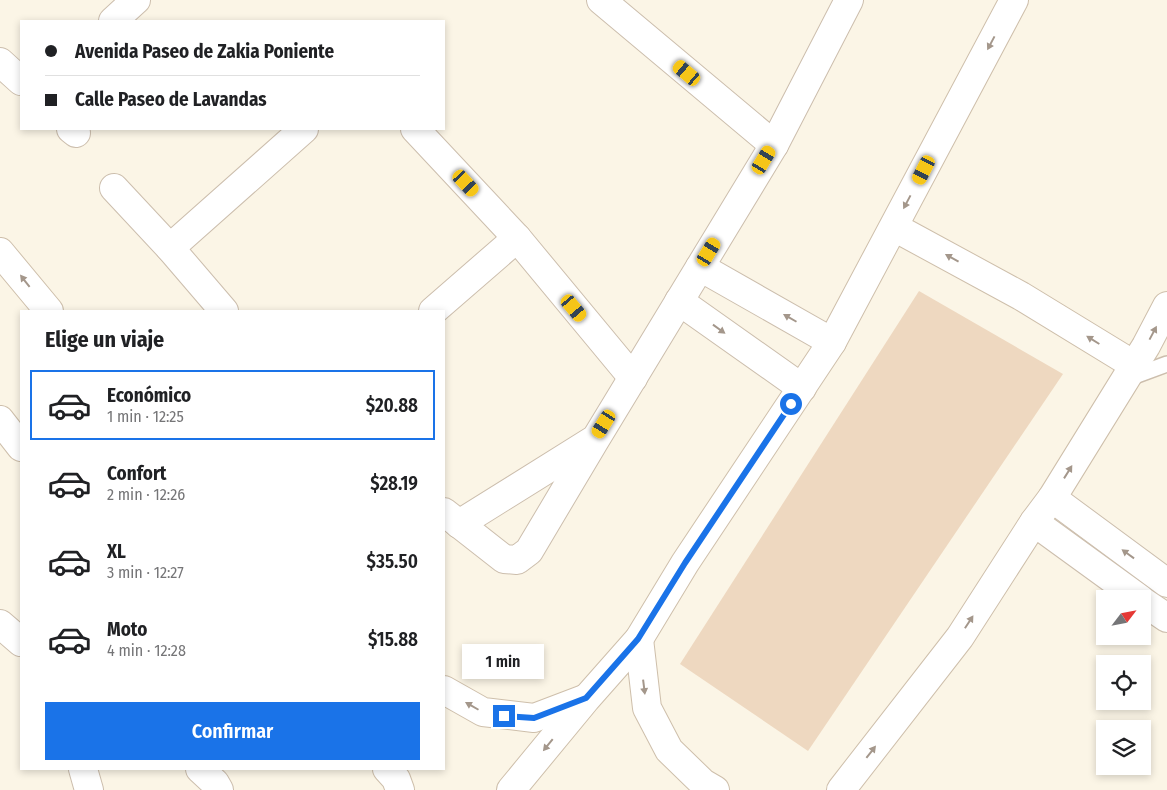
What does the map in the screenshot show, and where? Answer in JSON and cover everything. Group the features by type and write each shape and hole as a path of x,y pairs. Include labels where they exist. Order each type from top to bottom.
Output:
{"street":[{"path":"114,20 136,0"},
{"path":"601,0 774,145"},
{"path":"595,440 452,518 504,559 517,560 529,551 774,145 849,0"},
{"path":"511,790 586,698 638,639 685,563 832,342 1014,0"},
{"path":"0,62 20,80"},
{"path":"170,248 303,130"},
{"path":"416,130 516,238 632,378"},
{"path":"114,188 170,248 223,310"},
{"path":"894,226 1021,296 1130,372"},
{"path":"434,310 516,238"},
{"path":"0,252 47,310"},
{"path":"700,267 832,342"},
{"path":"679,301 802,388"},
{"path":"841,789 960,637 1034,522 1052,498 1130,372 1167,306"},
{"path":"8,426 20,445"},
{"path":"1052,498 1164,581 1151,602"},
{"path":"1034,522 1128,590"},
{"path":"0,624 20,641"},
{"path":"638,639 647,708 669,750 702,783 715,790"},
{"path":"445,691 483,712 534,718 586,698"},
{"path":"83,770 89,790"},
{"path":"201,770 215,783 219,790"},
{"path":"388,770 396,779 400,790"}],"lane":[{"path":"1130,372 1167,364"}],"building":[{"path":"919,291 1063,374 808,751 680,664"}],"route":[{"path":"504,716 534,718 586,698 638,639 685,563 791,404"}]}
